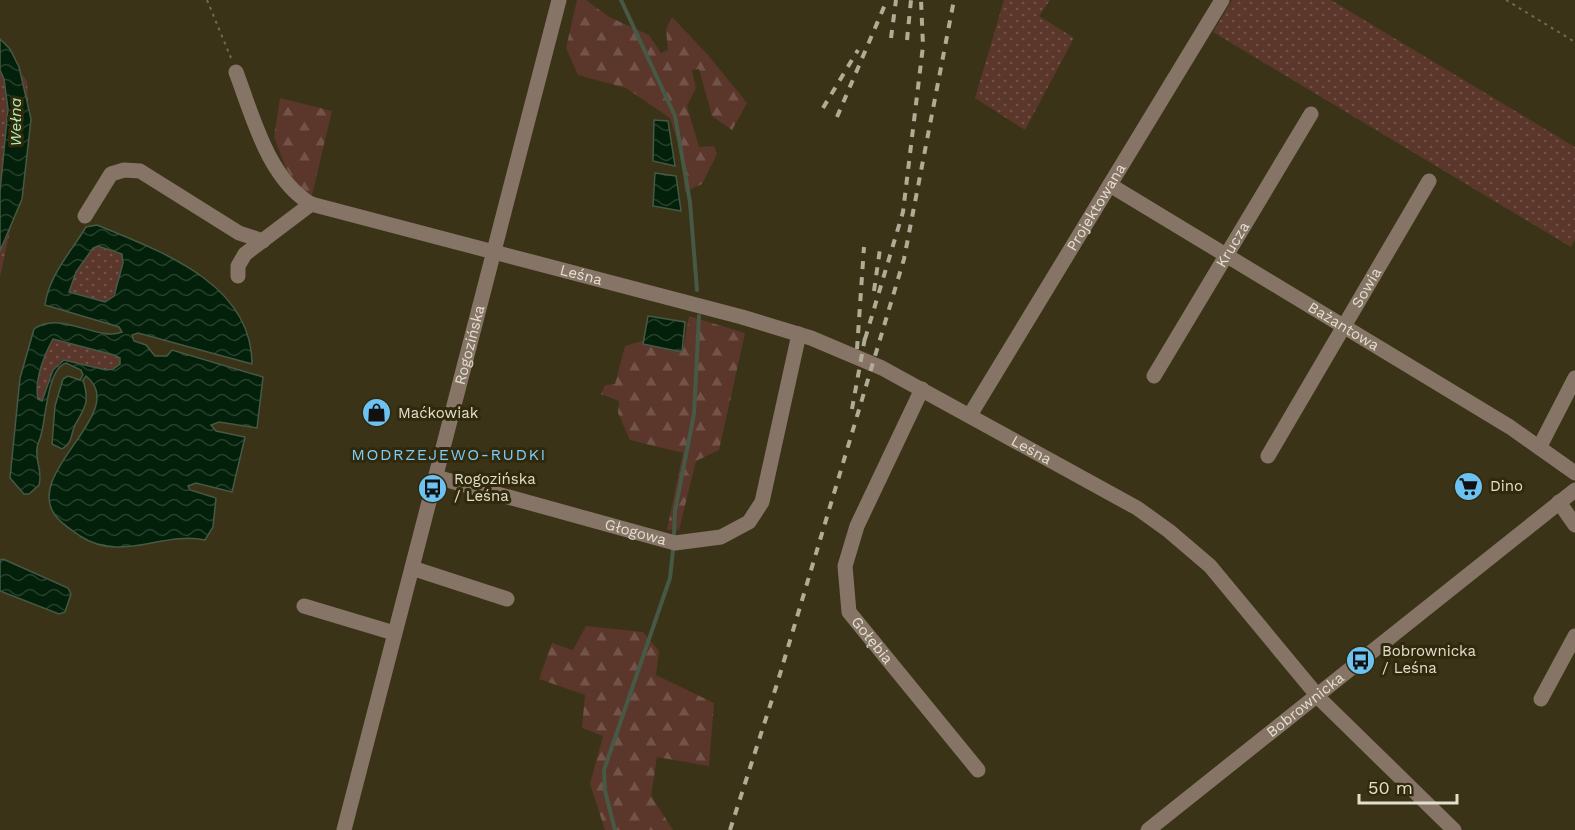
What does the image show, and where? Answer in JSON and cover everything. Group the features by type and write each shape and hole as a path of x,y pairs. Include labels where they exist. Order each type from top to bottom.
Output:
{"street":[{"name":"Rogozińska","path":"344,830 559,0"},
{"name":"Projektowana","path":"970,415 1222,0"},
{"path":"236,72 259,135 287,185 311,204 245,254 238,266 238,276"},
{"name":"Krucza","path":"1154,376 1311,114"},
{"path":"85,216 111,174 124,170 140,171 239,233 263,241"},
{"name":"Sowia","path":"1268,456 1429,181"},
{"name":"Bażantowa","path":"1110,185 1540,446 1575,474"},
{"name":"Leśna","path":"311,204 799,334 856,356 970,415 1108,491 1169,531 1224,580 1317,695 1454,830"},
{"name":"Głogowa","path":"436,477 675,543 722,537 749,522 762,502 799,334"},
{"path":"1540,446 1575,378"},
{"name":"Gołębia","path":"922,389 857,526 845,566 849,612 978,770"},
{"name":"Bobrownicka","path":"1148,830 1575,490"},
{"path":"1559,502 1575,525"},
{"path":"412,568 507,599"},
{"path":"304,606 394,633"},
{"path":"1541,699 1575,636"}],"path":[{"path":"207,0 236,72"},
{"path":"1506,0 1575,42"}],"green space":[{"path":"577,0 586,0 609,17 649,35 661,53 668,50 666,29 672,17 708,55 747,103 732,130 712,116 699,69 692,70 696,88 687,106 699,147 714,146 717,154 702,184 685,192 682,155 670,118 626,88 578,75 566,48"},
{"path":"1004,0 1050,0 1039,16 1074,38 1025,130 975,98"},
{"path":"1232,0 1331,0 1575,147 1575,240 1571,247 1213,32"},
{"path":"0,47 27,81 30,139 0,277"},
{"path":"280,98 332,111 312,195 298,188 286,168 274,137"},
{"path":"98,246 122,254 123,267 118,287 105,302 69,292 76,272 93,247"},
{"path":"689,316 745,333 719,450 696,461 679,530 667,530 683,453 630,440 618,413 619,401 601,394 605,385 615,384 625,346 642,341 683,350"},
{"path":"53,339 114,355 120,358 120,364 113,368 99,369 59,362 42,401 37,399 38,376"},
{"path":"586,626 643,632 659,651 656,675 714,703 709,766 657,757 651,796 673,830 605,830 590,784 603,736 582,728 585,695 539,679 552,643 573,650"}],"water":[{"name":"Wełna","path":"0,39 10,49 19,67 31,119 22,199 0,251 0,192 8,109 4,79 0,70"},
{"path":"654,120 668,121 675,166 653,161"},
{"path":"655,173 676,176 681,211 653,206"},
{"path":"97,225 122,235 174,259 198,274 220,291 237,312 248,336 252,364 138,333 132,335 134,341 146,345 155,356 167,356 172,350 263,377 257,428 219,422 211,425 216,431 245,437 232,492 196,483 188,486 190,490 216,498 213,527 205,540 173,539 126,547 111,547 95,544 80,536 57,518 49,498 53,480 88,424 96,406 96,390 86,376 83,380 86,400 70,441 62,449 52,444 55,406 63,379 68,376 80,380 83,375 81,370 66,363 55,375 48,395 43,428 37,446 39,485 29,494 24,494 10,478 20,378 34,329 45,324 56,323 102,333 122,332 119,327 45,305 47,294 61,264 86,227","holes":["98,246 122,254 123,263 114,296 105,302 69,292 76,272 93,248","53,339 114,355 120,358 120,364 113,369 106,370 64,360 53,370 42,401 38,399 37,384 43,360"]},
{"path":"648,316 685,322 682,352 643,344"},
{"path":"3,559 68,588 71,594 65,612 59,614 0,591 0,560"}],"waterway":[{"path":"621,0 675,116 690,202 697,290"},
{"path":"674,534 675,511 694,414 699,316"},
{"path":"615,830 605,791 604,770 670,578 673,550"}],"railway":[{"path":"837,117 887,0"},
{"path":"891,38 896,0"},
{"path":"907,40 911,0"},
{"path":"865,339 903,212 923,46 921,0"},
{"path":"730,830 777,684 904,259 954,0"},
{"path":"823,108 858,50"},
{"path":"857,349 864,247"},
{"path":"874,291 880,249"},
{"path":"852,409 866,332"}],"place":[{"name":"Maćkowiak","path":"377,413"},
{"name":"Dino","path":"1469,486"},
{"name":"Rogozińska / Leśna","path":"433,488"},
{"name":"Bobrownicka / Leśna","path":"1361,660"}],"district":[{"name":"MODRZEJEWO-RUDKI","path":"449,454"}]}
